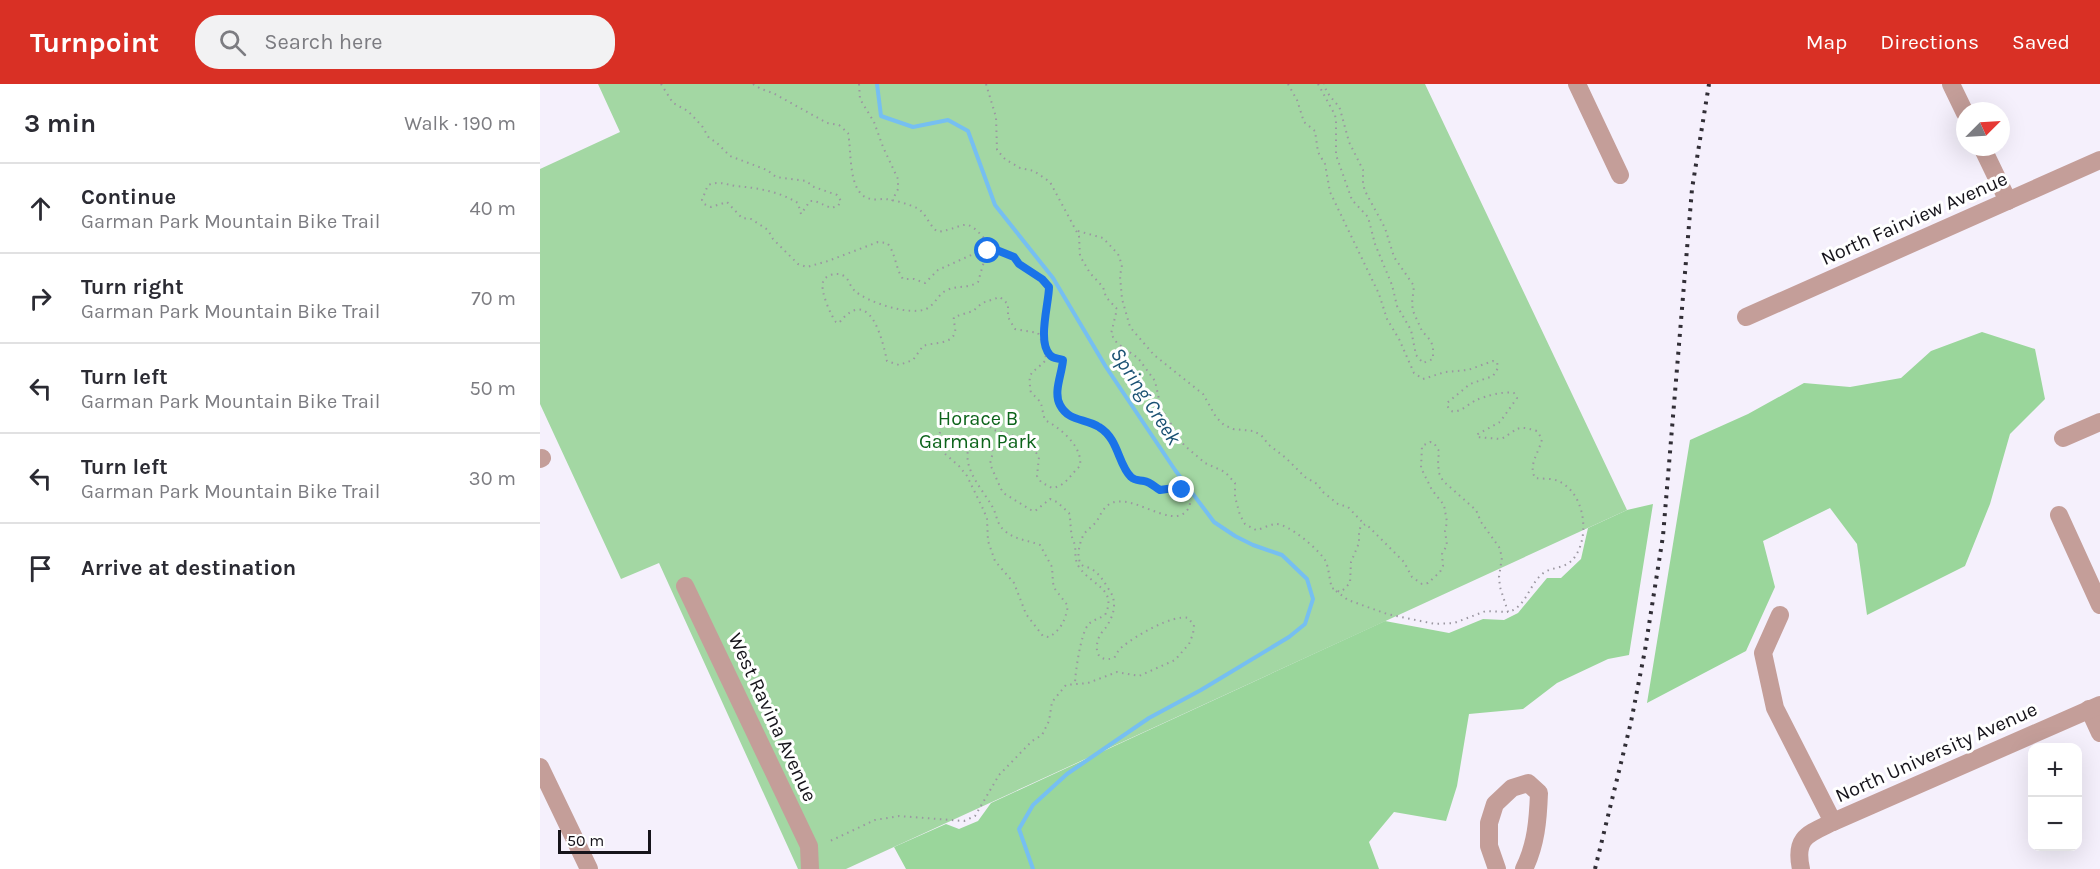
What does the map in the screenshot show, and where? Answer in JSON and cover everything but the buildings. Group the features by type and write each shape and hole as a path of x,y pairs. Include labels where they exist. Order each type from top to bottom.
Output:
{"street":[{"path":"1577,84 1620,175"},
{"path":"1951,84 1960,102"},
{"path":"1986,156 2008,201"},
{"name":"North Fairview Avenue","path":"1746,317 2100,160"},
{"path":"2063,438 2100,422"},
{"path":"2059,515 2100,605"},
{"name":"West Ravina Avenue","path":"685,586 809,846 810,869"},
{"path":"1780,615 1763,653 1775,708 1833,822"},
{"path":"2095,707 2100,733"},
{"name":"North University Avenue","path":"1799,860 1806,835 2095,707"},
{"path":"540,767 589,869"},
{"path":"1497,869 1489,846 1489,823 1495,804 1512,788 1528,783 1539,793 1538,825 1524,869"}],"path":[{"path":"662,84 673,103 688,111 702,126 709,138 730,156 767,170 776,177 806,181 814,187 837,195 841,201 838,206 831,208 810,201 801,214 798,203 780,193 723,182 708,185 702,200 704,204 711,207 727,202 742,218 751,219 768,230 773,239 798,264 807,267 878,242 887,243 893,249 897,272 903,279 914,279 925,283 938,270 989,247 1014,257 1019,264 1042,279 1049,287 1044,318 1045,345 1048,354 1053,358 1063,360 1057,397 1060,405 1073,418 1099,427 1106,433 1119,452 1131,477 1146,481 1160,490 1174,488 1182,490 1189,496 1191,503 1189,509 1183,514 1167,516 1145,507 1114,502 1107,506 1084,535 1079,551 1079,560 1082,565 1096,571 1102,577 1114,599 1110,622 1100,635 1096,652 1098,657 1114,658 1123,646 1181,616 1188,618 1194,625 1193,634 1189,644 1175,660 1139,676 1116,672 1088,683 1066,685 1052,702 1042,735 1032,741 999,775 975,816 964,821 899,816 875,820 828,842"},
{"path":"753,84 827,123 839,125 848,133 857,191 863,197 871,200 892,201 917,209 926,216 931,227 938,232 969,224 987,240 989,247 978,282 974,285 948,289 928,308 921,310 898,309 874,303 852,289 847,278 841,275 830,275 823,282 822,287 828,309 836,322 839,323 854,310 862,309 868,313 885,346 887,361 899,365 913,360 923,346 954,337 954,317 973,311 982,303 1000,297 1008,304 1008,317 1016,329 1038,333 1046,360 1031,373 1029,379 1032,393 1040,398 1043,404 1045,420 1069,438 1080,453 1080,466 1071,473 1064,485 1052,488 1041,482 1037,476 1039,458 1035,451 1012,435 994,430 979,418 964,412 956,412 948,417 939,435 939,445 967,476 987,519 988,541 995,561 1014,583 1026,614 1043,636 1049,637 1063,625 1068,606 1053,583 1052,567 1040,545 1017,539 998,524 992,506 968,464 966,457 968,450 978,438 983,436 988,439 993,452 990,464 1005,494 1031,510 1035,510 1050,500 1057,502 1069,513 1071,535 1075,545 1075,560 1085,575 1102,588 1109,602 1105,615 1092,622 1084,632 1075,684"},
{"path":"859,84 860,99 874,122 898,179 898,189 892,201"},
{"path":"986,84 996,117 997,150 1013,164 1035,171 1046,178 1054,188 1077,230 1080,256 1090,273 1103,287 1106,297 1117,309 1111,334 1117,343 1137,358 1155,381 1161,408 1184,445 1205,463 1231,476 1237,487 1237,505 1245,524 1256,530 1275,524 1305,539 1326,561 1329,580 1336,591 1348,600 1387,614 1435,624 1454,623 1486,611 1508,612 1520,605 1541,574 1566,565 1577,554 1584,522 1578,502 1572,492 1557,480 1535,478 1531,468 1542,439 1537,431 1520,427 1501,439 1477,437 1478,434 1503,418 1510,405 1518,398 1514,393 1502,393 1479,399 1458,412 1448,409 1447,403 1462,389 1494,376 1498,368 1497,362 1493,361 1468,370 1445,372 1423,379 1414,373 1330,192 1325,164 1318,152 1315,131 1304,122 1297,100 1288,84"},
{"path":"1318,84 1335,115 1336,155 1352,200 1368,218 1375,244 1392,285 1397,306 1411,330 1416,355 1424,363 1428,362 1432,359 1433,348 1413,311 1414,286 1394,257 1385,228 1365,191 1363,170 1347,137 1340,109 1330,98 1324,84"},
{"path":"1077,230 1103,238 1118,254 1122,265 1120,276 1122,299 1130,327 1154,355 1203,394 1216,417 1224,425 1261,435 1269,446 1286,458 1305,477 1317,484 1323,492 1338,504 1348,507 1364,524 1378,534 1404,562 1412,577 1422,584 1437,575 1443,566 1442,554 1447,545 1445,531 1447,514 1421,468 1422,446 1430,442 1434,443 1439,451 1439,473 1443,481 1476,510 1481,522 1499,547 1502,557 1500,587 1508,612"},
{"path":"1336,591 1343,590 1350,583 1351,562 1359,543 1359,531 1364,524"}],"green space":[{"name":"Horace B Garman Park","path":"598,84 1425,84 1627,510 846,869 798,869 659,563 621,579 540,404 540,169 620,132"},
{"path":"1982,332 2035,349 2045,399 2010,434 1990,504 1965,566 1867,615 1857,544 1830,508 1763,541 1775,587 1746,651 1647,703 1690,440 1748,414 1804,383 1850,387 1901,378 1931,351"},
{"path":"1653,504 1629,655 1608,659 1557,683 1523,709 1469,714 1457,786 1446,821 1394,812 1369,842 1379,869 906,869 894,847 946,824 959,829 978,821 991,803 1385,621 1449,633 1483,619 1504,620 1518,613 1547,578 1561,578 1581,559 1588,528 1627,510"}],"waterway":[{"name":"Spring Creek","path":"877,84 881,116 913,127 948,120 968,131 995,205 1053,278 1106,367 1175,470 1214,522 1253,545 1282,555 1307,579 1313,599 1305,624 1289,637 1201,690 1149,718 1067,774 1033,805 1019,829 1033,869"}],"railway":[{"path":"1595,869 1631,722 1663,536 1692,189 1709,84"}],"route":[{"path":"988,251 989,247 1014,257 1019,264 1042,279 1049,287 1044,318 1045,345 1048,354 1053,358 1063,360 1057,397 1065,411 1073,418 1099,427 1106,433 1113,441 1131,477 1146,481 1160,490 1174,488 1182,490"}]}
